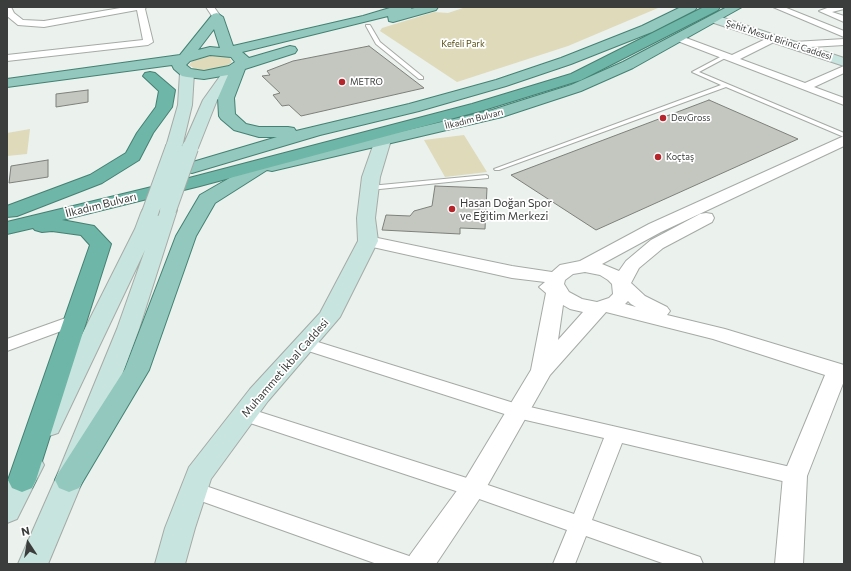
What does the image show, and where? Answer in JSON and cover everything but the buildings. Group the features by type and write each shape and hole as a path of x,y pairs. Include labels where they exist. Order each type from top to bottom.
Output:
{"highway":[{"name":"İlkadım Bulvarı","path":"475,105 574,71 703,7"},
{"name":"İlkadım Bulvarı","path":"8,220 475,105 576,77 714,13"},
{"path":"8,220 96,179 133,156 145,132 164,107 167,90 150,76"},
{"path":"8,220 87,230 101,244 22,480"}],"main road":[{"path":"7,83 146,65 185,58 200,52 228,51 366,19 406,7"},
{"path":"7,90 80,81 187,73 215,74 432,7"},
{"name":"İlkadım Bulvarı","path":"193,175 260,168 496,114 576,88 628,65 678,38 714,13 736,7"},
{"name":"İlkadım Bulvarı","path":"193,175 315,131 413,108 501,84 566,62 640,32 685,8"},
{"path":"214,12 223,31 228,51"},
{"path":"187,73 178,66 185,58 214,12"},
{"name":"Şehit Mesut Birinci Caddesi","path":"714,13 775,38 843,63"},
{"path":"223,31 242,38 270,41"},
{"path":"228,51 240,56 242,59 226,98 227,116 240,127 259,132 315,131"},
{"path":"33,564 69,480 128,329 159,211 182,148 210,100 228,75 239,66"},
{"path":"182,148 187,73"},
{"path":"368,241 366,218 371,177 383,140"},
{"path":"69,480 137,370 186,236 208,199 260,168"},
{"path":"7,511 145,228 159,211"},
{"name":"Muhammet İkbal Caddesi","path":"170,564 180,528 199,475 259,395 329,317 368,241"}],"street":[{"path":"7,7 10,14 21,23 44,24 141,7 148,42 7,58"},
{"path":"777,7 844,34"},
{"path":"840,9 823,11 844,20"},
{"path":"678,38 844,102"},
{"path":"729,58 775,38"},
{"path":"794,44 844,42"},
{"path":"805,87 843,63"},
{"path":"542,370 556,284 567,269 585,266 655,228 844,141"},
{"path":"420,564 473,488 542,370 602,307 616,302 622,296 623,290 621,284 632,265 657,244 820,161 844,141"},
{"path":"368,241 512,272 556,284 568,301 582,306 602,307 718,334 842,371"},
{"path":"585,266 606,271 615,276 621,284 638,300 662,312 816,356 842,371"},
{"path":"7,345 77,319"},
{"path":"305,344 517,411 795,476"},
{"path":"789,564 795,476 842,371"},
{"path":"244,414 473,488 692,564"},
{"path":"564,564 616,433"},
{"path":"194,490 404,564"}],"lane":[{"path":"368,26 378,42 421,78"},
{"path":"729,58 695,72 844,135"},
{"path":"497,169 726,85"},
{"path":"370,188 486,177"}],"green space":[{"name":"Kefeli Park","path":"466,7 658,8 568,46 457,82 380,31 382,28 434,12 448,13"},
{"path":"212,54 229,57 232,62 226,67 207,71 195,69 189,65 194,59"},
{"path":"30,129 27,154 7,156 7,133"},
{"path":"464,135 487,172 445,177 424,140"}],"place":[{"name":"METRO","path":"342,82"},
{"name":"DevGross","path":"663,118"},
{"name":"Koçtaş","path":"658,157"},
{"name":"Hasan Doğan Spor ve Eğitim Merkezi","path":"452,209"}]}
